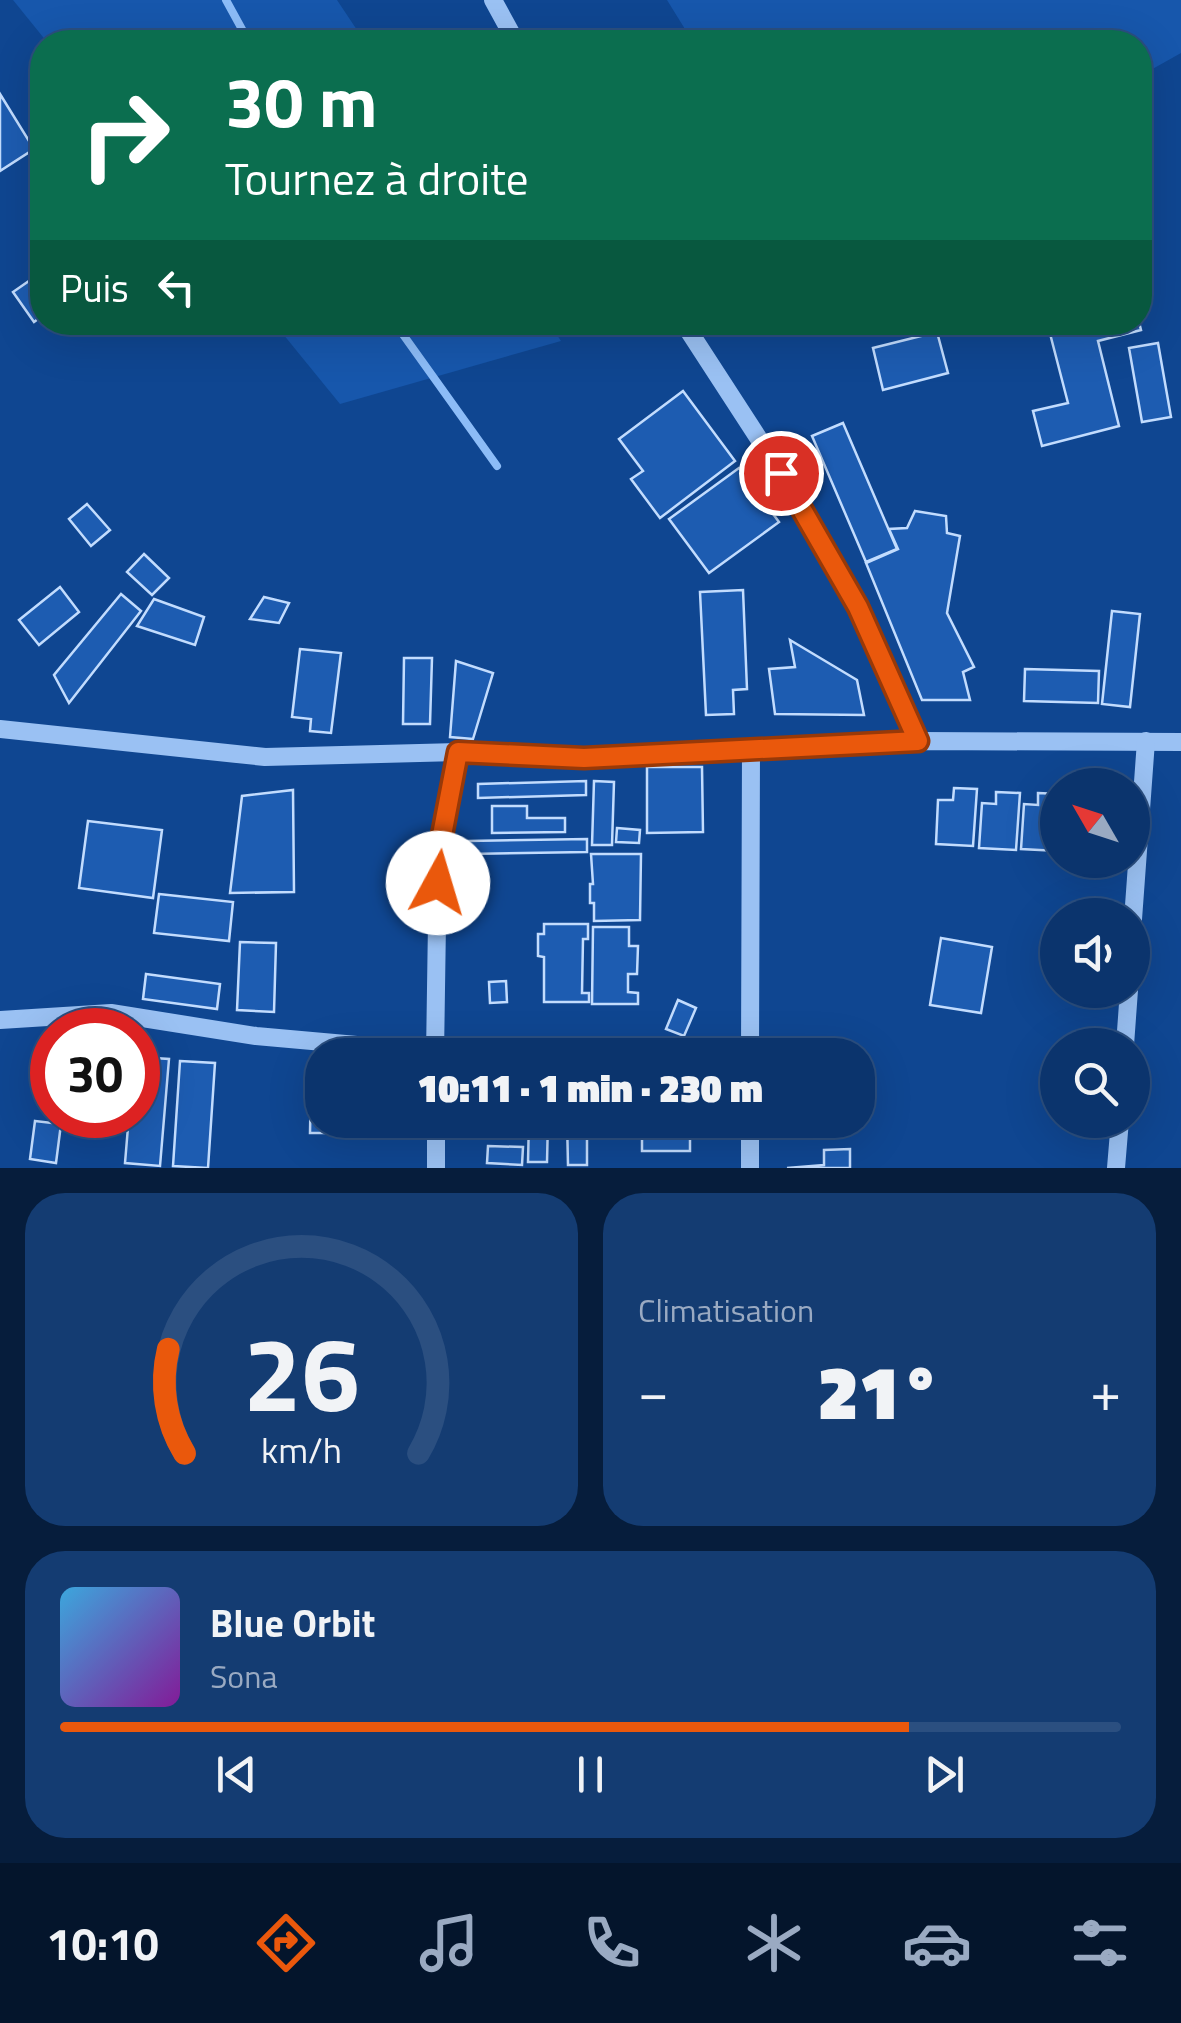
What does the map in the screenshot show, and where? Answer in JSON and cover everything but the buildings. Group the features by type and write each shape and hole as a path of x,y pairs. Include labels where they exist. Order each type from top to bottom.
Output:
{"street":[{"path":"493,0 509,30"},
{"path":"692,335 781,473 858,607 918,741"},
{"path":"0,729 265,757 458,752 584,758 918,741 1181,742"},
{"path":"1135,898 1146,741"},
{"path":"750,1038 751,750"},
{"path":"436,1038 438,856 458,752"},
{"path":"0,1020 110,1013 305,1041"},
{"path":"436,1138 436,1168"},
{"path":"750,1138 750,1168"},
{"path":"1116,1168 1118,1138"}],"shaded area":[{"path":"13,0 337,0 357,30 37,30"},
{"path":"667,0 1181,0 1181,53 1152,69 1152,30 686,30"},
{"path":"284,335 557,335 561,341 340,404"}],"waterway":[{"path":"226,0 242,30"},
{"path":"403,335 497,466"}],"route":[{"path":"438,883 438,856 458,752 584,758 918,741 858,607 781,473"}]}
